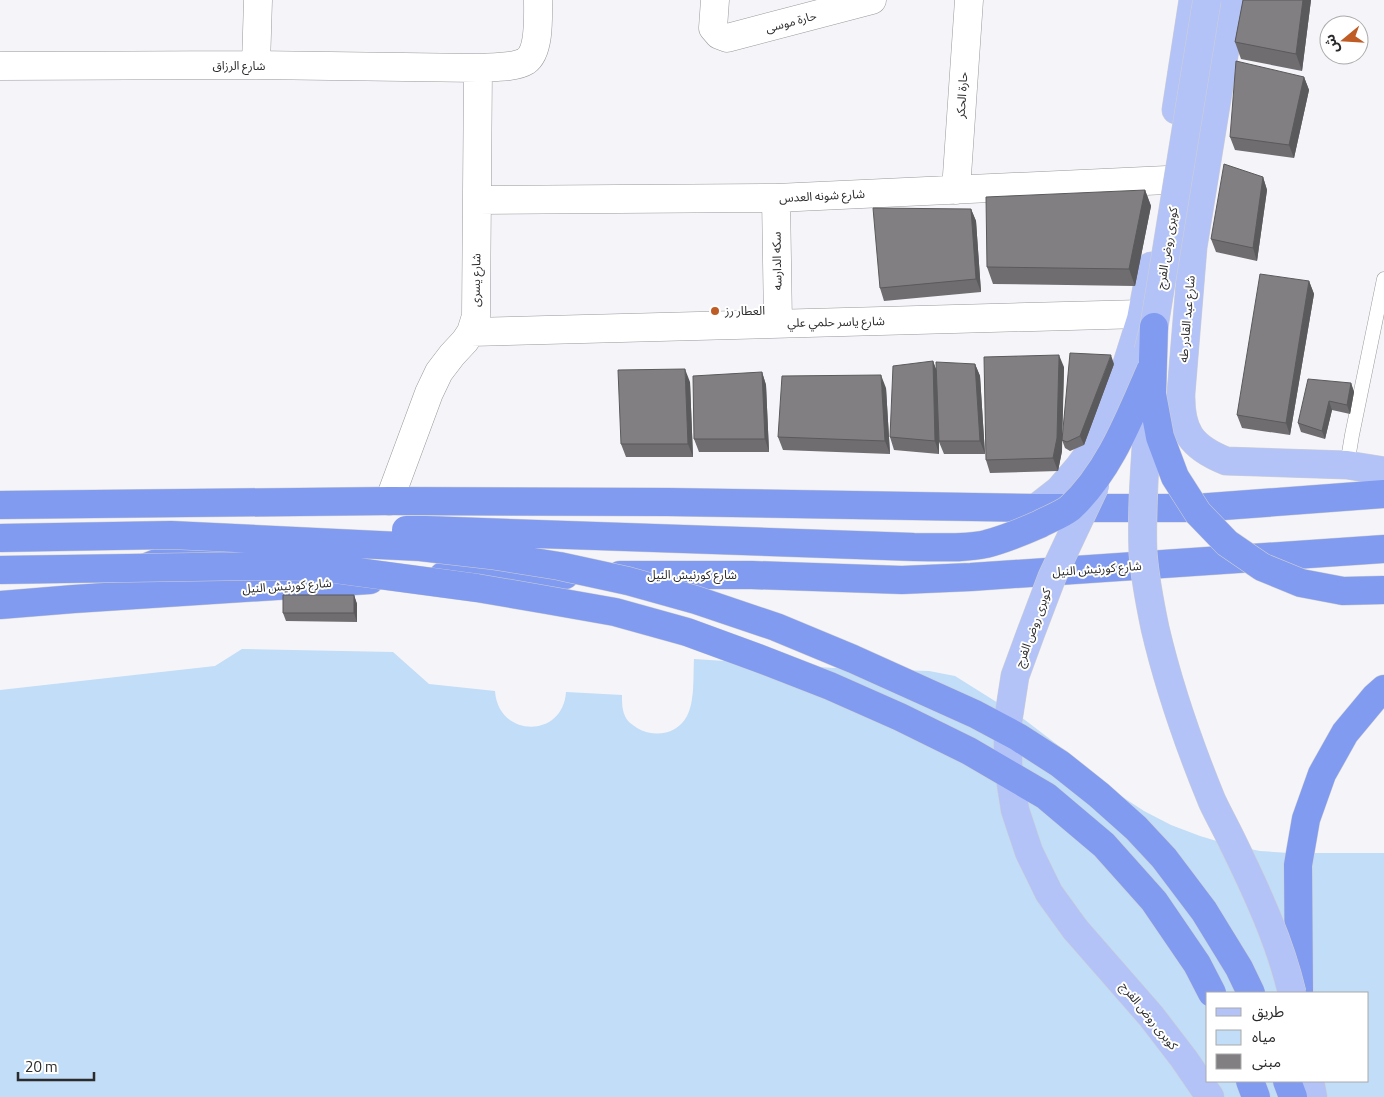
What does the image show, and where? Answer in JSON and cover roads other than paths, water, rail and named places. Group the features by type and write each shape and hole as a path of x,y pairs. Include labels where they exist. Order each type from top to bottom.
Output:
{"highway":[{"path":"1148,320 1152,394 1160,437 1175,477 1198,513 1227,544 1262,567 1301,584 1343,591 1384,590"},
{"path":"74,599 129,573 177,555 218,543 275,533 425,530 946,548 984,544 1019,534 1051,518 1068,509 1082,495 1098,476 1126,426 1150,371"},
{"path":"0,506 389,501 1196,508 1384,494"},
{"path":"0,538 171,536 420,547 490,555 559,566 628,581 696,600 776,627 853,659 975,714 1018,737 1060,764 1099,794 1136,828 1164,858 1204,911 1239,968 1251,992"},
{"name":"شارع كورنيش النيل","path":"0,605 467,574 752,575 902,580 961,578 1384,549"},
{"path":"0,570 258,566 320,567 468,586 615,612 686,632 830,686 900,717 968,751 1046,796 1104,845 1154,902 1197,964 1211,992"},
{"path":"1299,992 1298,866 1306,818 1322,774 1345,733 1384,689"},
{"path":"1250,1082 1256,1097"},
{"path":"1288,1082 1293,1097"}],"main road":[{"path":"1036,508 1059,490 1095,445 1108,419 1148,320 1166,180 1193,0"},
{"name":"كوبرى روض الفرج","path":"1207,0 1148,320 1145,361 1134,397 1120,431 1052,577 1015,676 1008,721 1008,766 1015,810 1020,827 1029,852 1049,892 1075,929 1151,1016 1210,1097"},
{"name":"كوبرى روض الفرج","path":"1219,0 1164,324 1150,371 1142,509 1144,555 1149,600 1175,704 1213,803 1239,855 1274,936 1292,992"},
{"name":"شارع عبد القادر طه","path":"1233,0 1193,246 1180,411 1186,429 1196,444 1210,455 1226,461 1347,465 1384,471"},
{"path":"1310,1082 1313,1097"}],"street":[{"path":"256,66 258,0"},
{"name":"شارع الرزاق","path":"0,66 478,68 514,65 526,60 534,50 538,0"},
{"name":"حارة موسى","path":"715,0 713,28 719,36 727,38 805,9 872,0"},
{"name":"حارة الحكر","path":"956,190 969,0"},
{"name":"شارع يسرى","path":"389,501 432,386 452,354 471,332 476,316 478,68"},
{"name":"شارع شونه العدس","path":"478,200 776,198 1166,180"},
{"name":"سكه الدارسه","path":"776,198 778,323"},
{"name":"شارع ياسر حلمي علي","path":"471,332 778,323 1148,320"}],"lane":[{"path":"1347,465 1384,279"}],"water":[{"path":"242,649 393,652 429,684 495,691 499,706 507,718 518,724 530,727 543,725 554,718 562,707 566,692 622,695 623,710 628,721 637,728 658,734 671,731 677,727 683,722 690,710 694,659 834,668 929,671 955,676 1025,720 1118,794 1144,811 1171,825 1230,845 1260,851 1289,853 1384,853 1384,1097 0,1097 0,690 215,666"}],"place":[{"name":"العطار رز","path":"715,311"}]}
